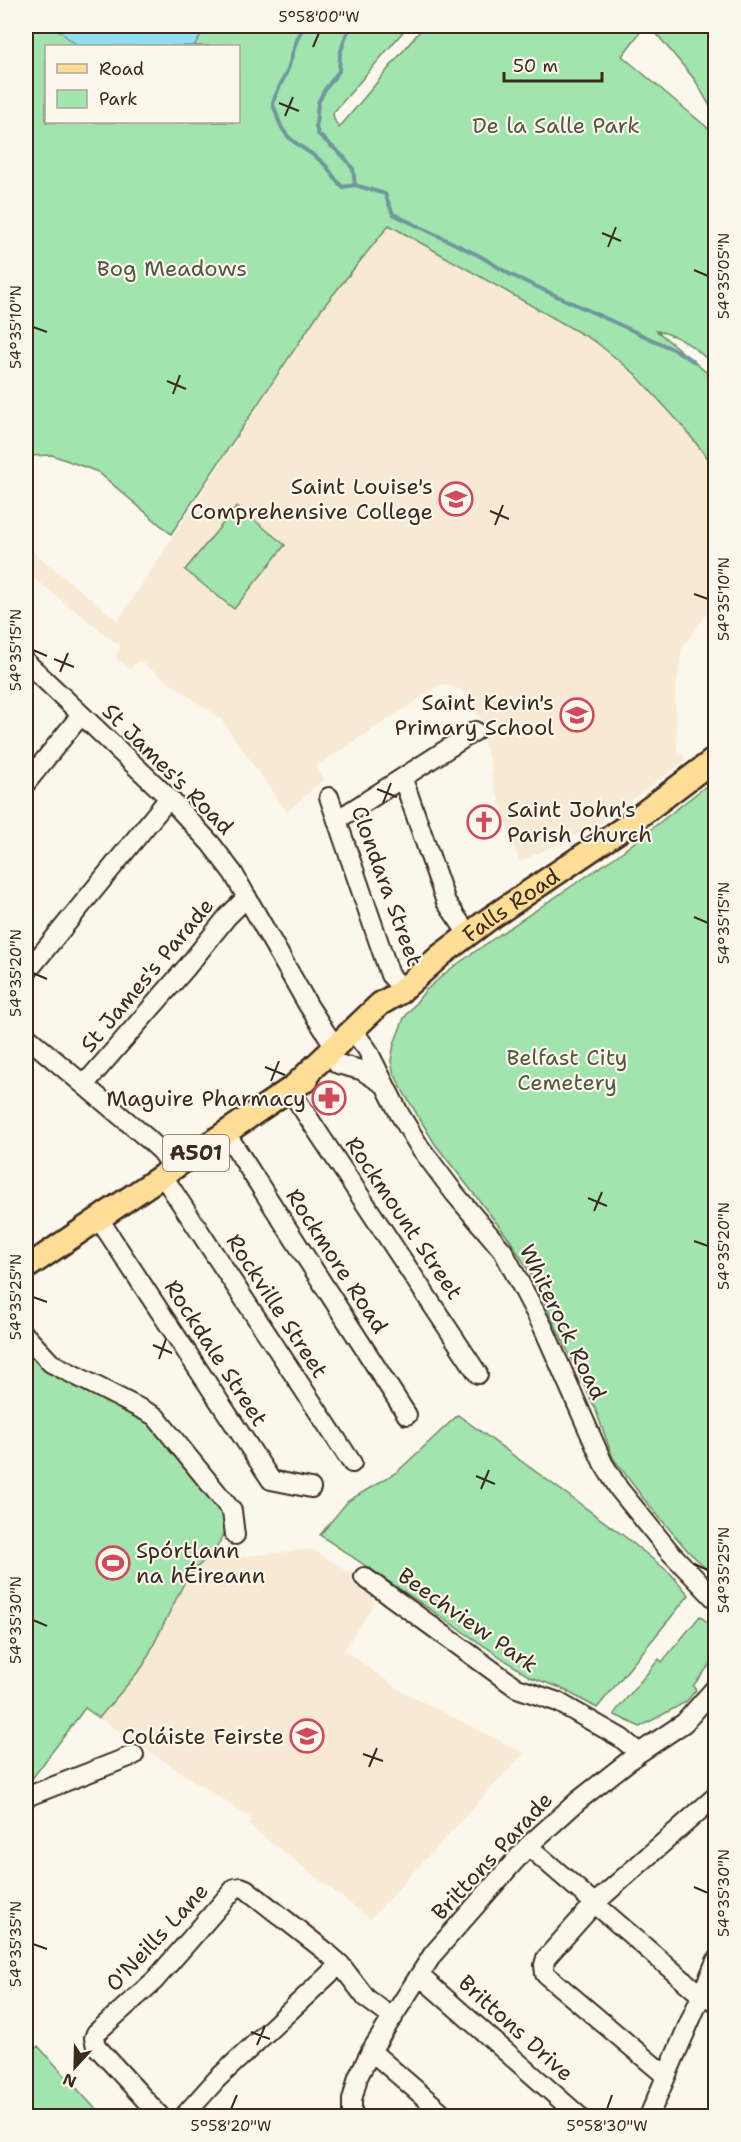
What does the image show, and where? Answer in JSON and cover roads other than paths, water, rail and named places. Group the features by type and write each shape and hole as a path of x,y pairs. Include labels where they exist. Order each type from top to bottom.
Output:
{"main road":[{"name":"Falls Road","path":"26,1268 226,1133 336,1055 358,1037 380,1004 401,991 468,934 625,827 716,758"}],"street":[{"name":"St James's Road","path":"26,662 169,798 212,844 247,897 336,1055"},
{"path":"26,783 81,715"},
{"path":"337,820 475,731"},
{"path":"403,779 446,902 468,934"},
{"name":"Clondara Street","path":"328,797 390,975 401,991"},
{"path":"26,973 169,798"},
{"name":"St James's Parade","path":"84,1085 187,967 227,917 247,897"},
{"name":"Rockville Street","path":"26,1036 162,1152 168,1172 352,1463"},
{"name":"Whiterock Road","path":"358,1037 419,1146 455,1194 503,1251 543,1327 603,1463 619,1489 670,1552 716,1600"},
{"path":"336,1055 385,1084"},
{"name":"Rockmount Street","path":"291,1088 478,1374"},
{"name":"Rockmore Road","path":"226,1133 407,1415"},
{"name":"Rockdale Street","path":"99,1219 271,1480 311,1488"},
{"path":"26,1336 51,1363 154,1416 232,1511 235,1535"},
{"name":"Beechview Park","path":"364,1577 517,1688 558,1702 621,1738 639,1753"},
{"name":"Brittons Parade","path":"352,2108 358,2078 371,2051 433,1954 528,1846 579,1800 639,1753 684,1723 716,1687"},
{"path":"26,1797 134,1755"},
{"path":"666,2076 545,1974 544,1965 546,1958 594,1904 716,1796"},
{"path":"528,1846 708,1998"},
{"name":"O'Neills Lane","path":"160,2116 96,2046 94,2038 96,2033 154,1981 235,1888 246,1889 340,1964 366,1998 393,2018"},
{"path":"649,2116 666,2076 708,1998 716,1961"},
{"path":"184,2116 217,2079 340,1964"},
{"name":"Brittons Drive","path":"420,1976 579,2116"},
{"path":"371,2051 435,2113"}],"water":[{"path":"53,26 202,26 201,35 195,45 77,45"}],"waterway":[{"path":"305,26 273,105 279,123 289,137 325,165 343,187 355,185 385,194 393,214 480,256 511,275 677,351 693,361"},
{"path":"351,26 340,54 339,71 318,103 316,126 318,134 345,158 353,169 355,185"}],"place":[{"name":"Saint Louise's Comprehensive College","path":"456,499"},
{"name":"Saint Kevin's Primary School","path":"577,715"},
{"name":"Saint John's Parish Church","path":"484,822"},
{"name":"Maguire Pharmacy","path":"329,1098"},
{"name":"Spórtlann na hÉireann","path":"113,1563"},
{"name":"Coláiste Feirste","path":"307,1736"}],"park label":[{"name":"De la Salle Park","path":"556,125"},
{"name":"Bog Meadows","path":"172,268"},
{"name":"Belfast City Cemetery","path":"567,1070"}]}
